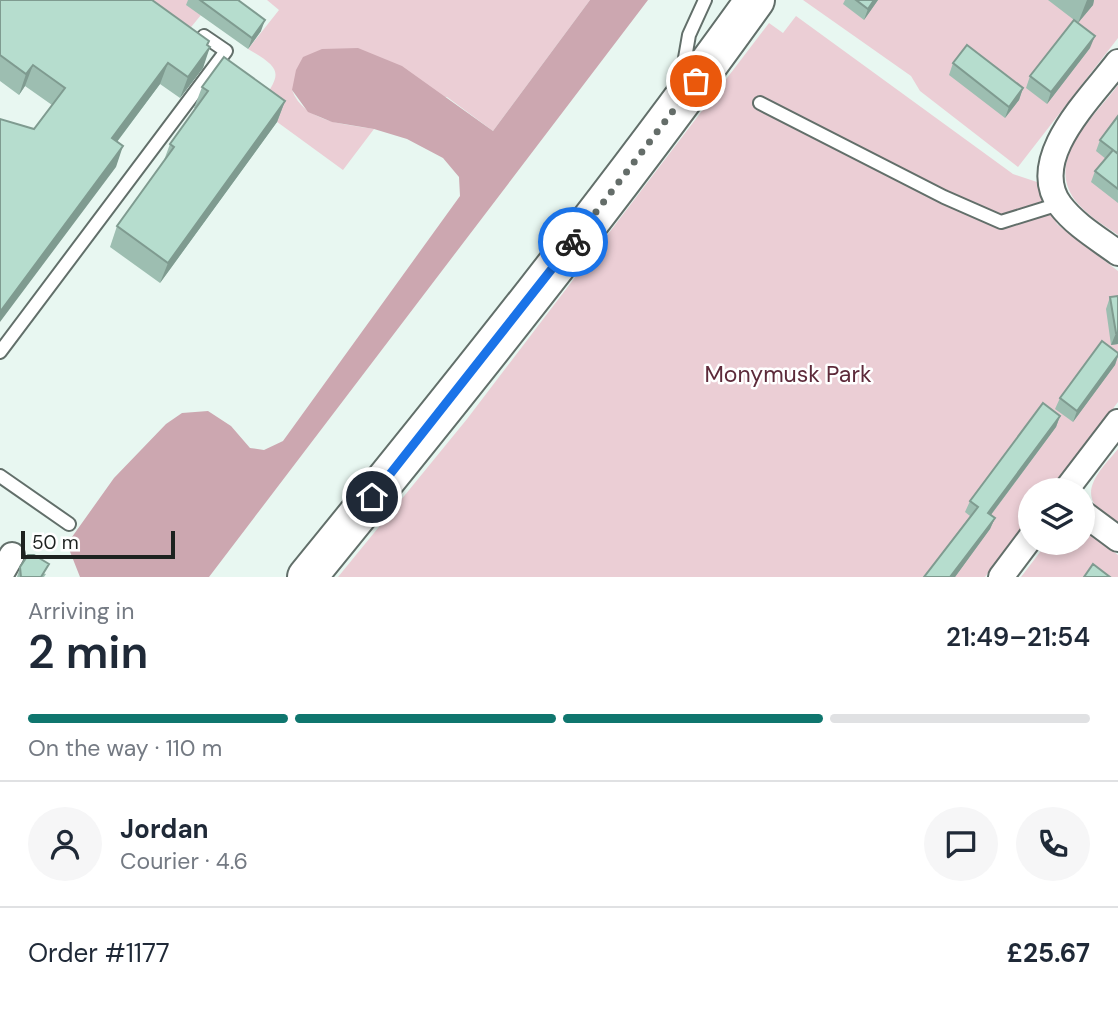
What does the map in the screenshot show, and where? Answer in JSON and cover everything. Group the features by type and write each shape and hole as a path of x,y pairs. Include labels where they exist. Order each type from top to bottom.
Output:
{"main road":[{"path":"307,577 499,339 683,99 755,0"}],"street":[{"path":"1118,62 1058,141 1050,164 1052,188 1059,204 1072,218 1118,253"},
{"path":"1075,478 1118,422"},
{"path":"1095,522 1118,539"},
{"path":"1001,577 1018,554"}],"lane":[{"path":"683,99 680,77 689,35 705,0"},
{"path":"0,352 226,51 204,36"},
{"path":"760,103 944,197 1001,222 1059,204"},
{"path":"0,476 69,524"}],"green space":[{"path":"144,0 189,0 201,15 187,32"},
{"path":"267,0 590,0 493,131 447,97 292,90 298,101 315,115 338,123 374,129 343,170 258,108 271,88 276,74 269,63 248,49 279,10"},
{"path":"803,0 1118,0 1118,38 1018,167 920,91 911,76"},
{"name":"Monymusk Park","path":"796,16 1013,174 1043,184 1057,224 1118,271 1118,402 1060,478 1018,478 1018,534 985,577 338,577 467,419 769,23 783,33"},
{"path":"1118,85 1118,235 1079,205 1069,189 1065,173 1074,142"},
{"path":"1118,449 1118,523 1095,504 1095,480"},
{"path":"1095,537 1118,555 1118,577 1021,577 1038,555 1095,555"}],"shaded area":[{"path":"590,0 648,0 209,577 80,577 67,544 114,478 166,424 182,413 208,411 231,426 250,448 264,450 283,441 460,196 459,177 443,158 407,139 374,129 332,122 308,112 292,90 296,70 303,57 322,49 358,48 402,66 493,131"}],"building":[{"path":"0,0 152,0 209,41 207,45 210,47 188,77 168,63 112,138 123,146 0,312 0,119 34,129 65,88 33,65 26,74 0,55"},
{"path":"200,0 238,0 265,20 252,38"},
{"path":"856,0 874,0 868,9"},
{"path":"1074,20 1095,36 1051,92 1030,76"},
{"path":"967,45 1023,88 1009,107 953,63"},
{"path":"224,57 285,101 168,263 117,226 174,147 170,144 208,91 202,87"},
{"path":"1118,116 1118,151 1117,153 1100,140"},
{"path":"1113,150 1118,154 1118,189 1095,171"},
{"path":"1118,296 1118,333 1116,333 1110,297"},
{"path":"1102,341 1118,355 1077,411 1060,398"},
{"path":"1043,403 1060,416 988,513 995,518 950,577 924,577 978,507 970,501"},
{"path":"28,555 34,555 49,564 41,577 21,577 20,567"},
{"path":"1093,564 1110,577 1084,577"}],"way so far":[{"path":"573,242 696,81"}],"route":[{"path":"372,497 573,242"}]}
